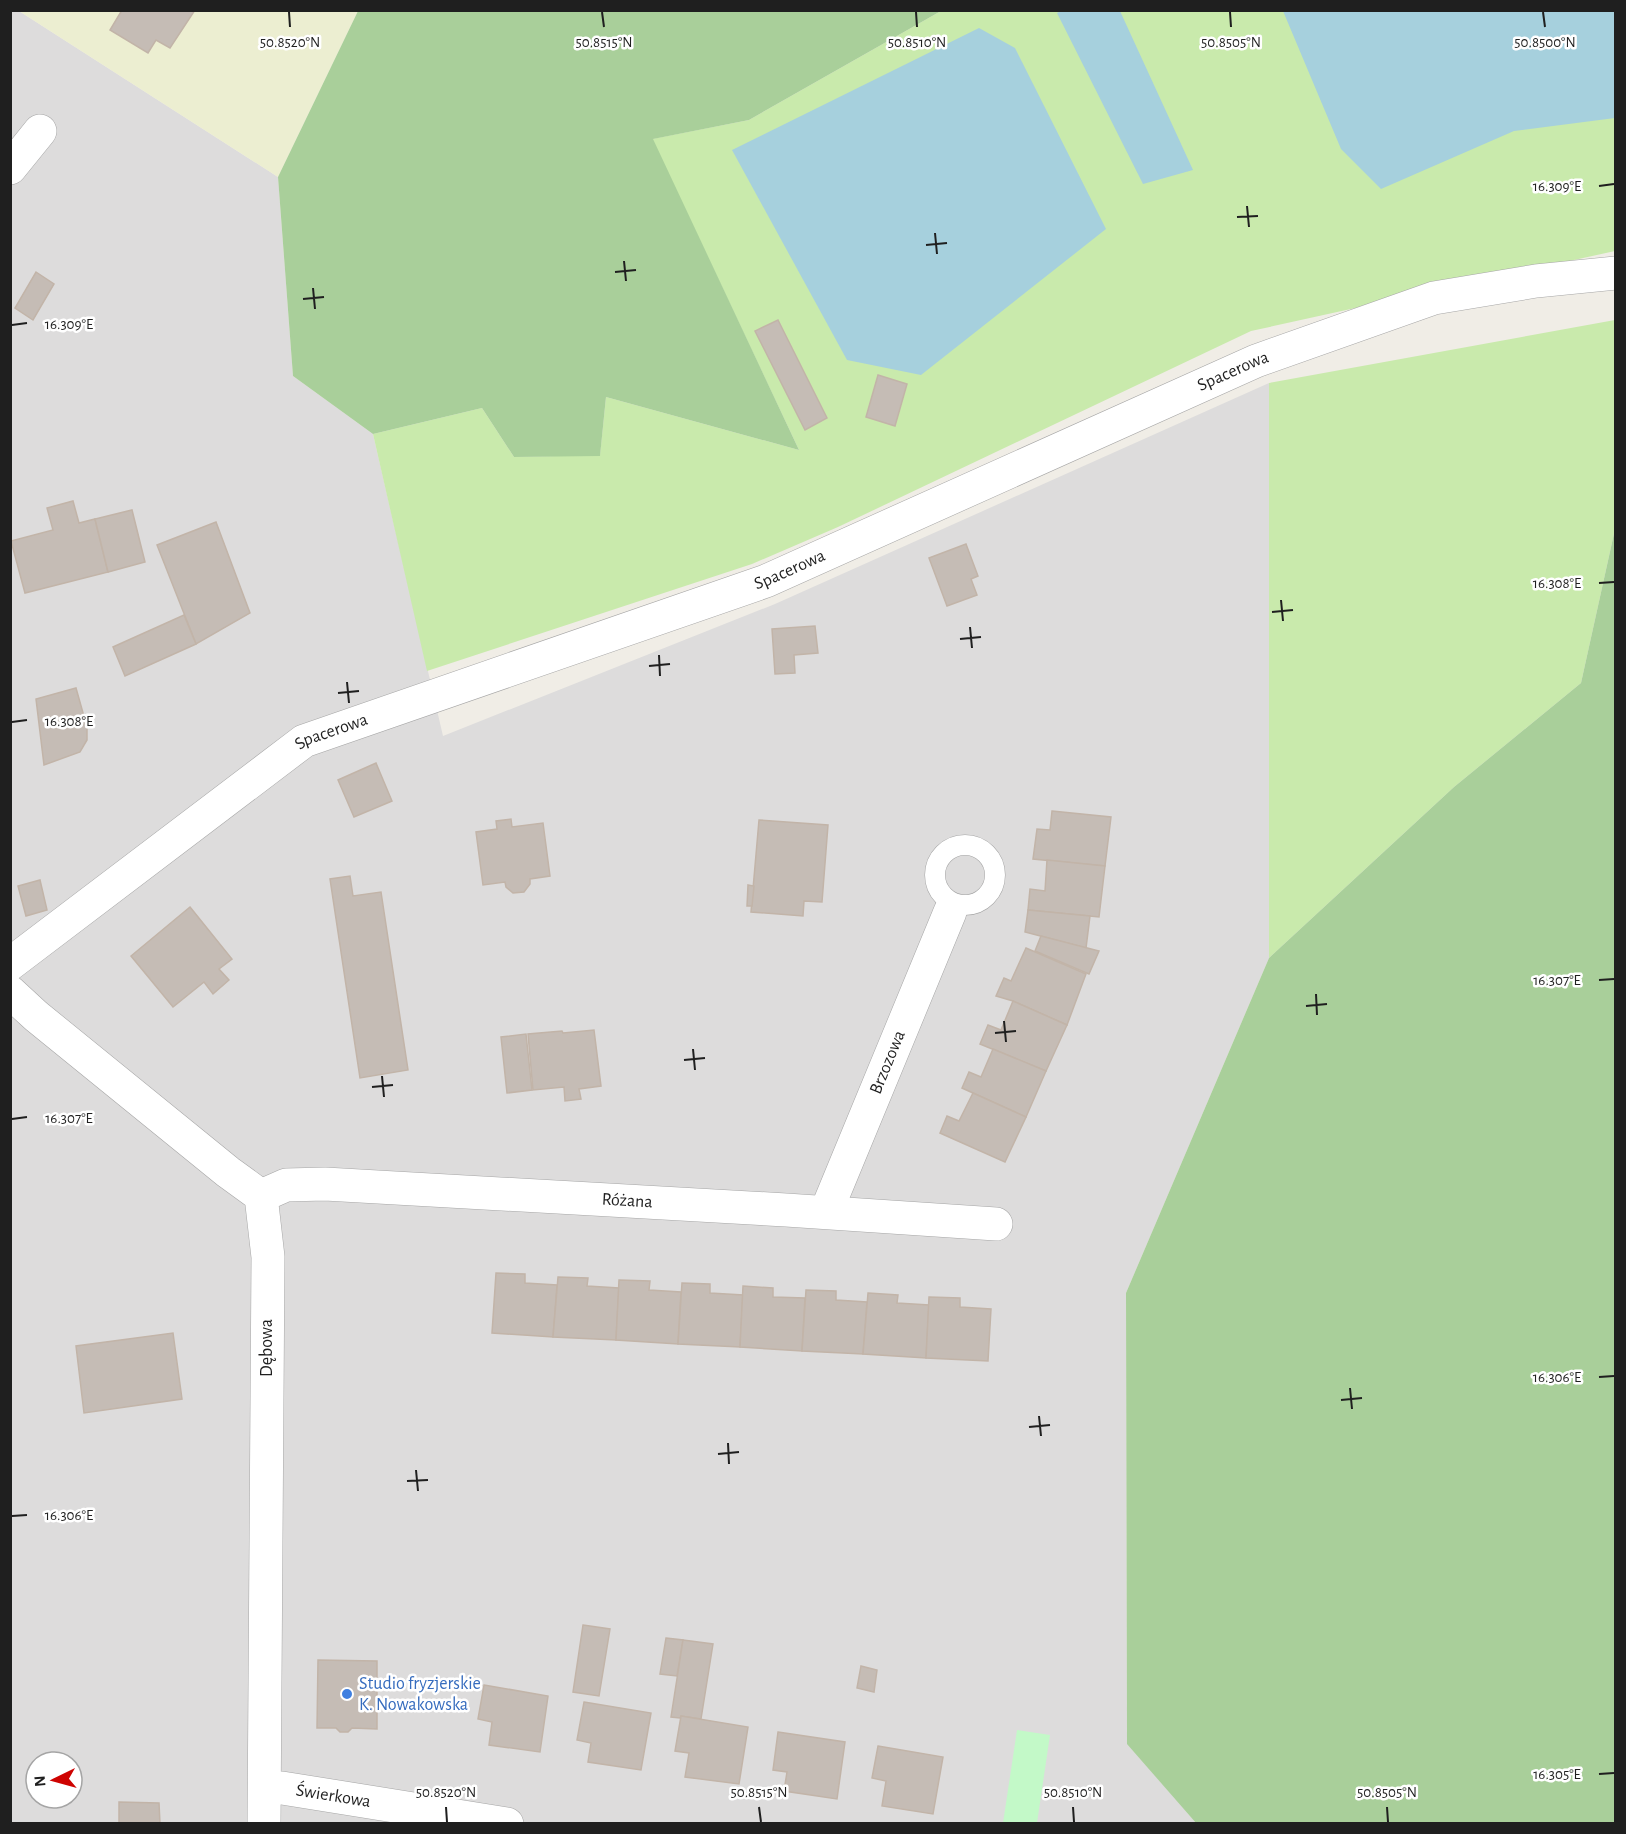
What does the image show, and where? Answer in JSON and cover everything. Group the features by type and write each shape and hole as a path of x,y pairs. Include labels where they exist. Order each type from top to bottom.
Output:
{"street":[{"path":"10,168 40,131"},
{"name":"Spacerowa","path":"10,964 304,741 766,581 1267,357 1434,298 1536,281 1616,273"},
{"name":"Brzozowa","path":"826,1212 952,908"},
{"path":"10,992 54,1031 228,1172 261,1196"},
{"name":"Różana","path":"261,1196 286,1185 326,1184 826,1212 996,1224"},
{"name":"Dębowa","path":"261,1196 268,1257 264,1824"},
{"name":"Świerkowa","path":"265,1788 282,1788 507,1824"}],"shaded area":[{"path":"11,11 19,11 278,177 293,376 373,434 443,736 775,604 1269,383 1269,958 1126,1293 1127,1743 1196,1823 11,1824"}],"green space":[{"path":"19,11 358,11 278,177"},
{"path":"358,11 941,11 749,120 653,139 799,450 606,397 600,456 514,457 482,408 373,434 293,376 278,177"},
{"path":"941,11 1615,11 1615,251 1251,331 838,527 752,564 427,671 373,434 482,408 514,457 600,455 606,397 799,450 652,139 749,120"},
{"path":"1615,320 1615,529 1581,683 1454,787 1269,958 1269,383"},
{"path":"1615,529 1615,1823 1196,1823 1127,1744 1126,1293 1269,958 1454,787 1581,683"},
{"path":"1017,1730 1050,1735 1037,1823 1003,1823"}],"water":[{"path":"1061,11 1120,11 1193,170 1143,184 1057,13"},
{"path":"1283,11 1615,11 1615,118 1514,131 1381,189 1341,149"},
{"path":"979,28 1015,48 1106,229 921,375 847,360 732,150"}],"building":[{"path":"122,10 195,10 170,48 156,40 148,53 110,30"},
{"path":"36,272 54,284 33,320 15,308"},
{"path":"778,320 827,418 805,430 755,331"},
{"path":"878,375 907,384 895,426 866,417"},
{"path":"73,501 79,523 95,519 108,572 25,593 11,541 53,530 47,508"},
{"path":"132,510 145,562 108,572 95,519"},
{"path":"216,522 250,613 196,644 157,545"},
{"path":"966,544 978,576 971,579 977,595 947,606 929,558"},
{"path":"184,615 196,644 125,676 113,647"},
{"path":"815,626 818,653 794,655 795,673 775,674 772,629"},
{"path":"76,688 87,727 87,740 80,752 44,765 36,699"},
{"path":"376,763 392,801 354,817 338,780"},
{"path":"1052,811 1111,817 1105,866 1033,859 1037,829 1050,830"},
{"path":"511,819 512,827 543,823 550,876 530,879 530,884 524,892 513,893 506,887 505,882 483,885 476,832 497,829 496,821"},
{"path":"759,820 828,825 822,902 804,901 803,916 751,912"},
{"path":"1047,860 1105,866 1099,917 1028,910 1030,889 1045,891"},
{"path":"350,876 353,896 381,892 408,1070 360,1078 330,879"},
{"path":"40,880 47,910 26,916 18,886"},
{"path":"748,885 754,886 752,906 747,906"},
{"path":"190,907 232,959 219,969 229,980 213,994 204,982 173,1007 131,956"},
{"path":"1028,910 1090,916 1086,948 1025,932"},
{"path":"1041,936 1099,951 1089,974 1035,951"},
{"path":"1026,948 1086,974 1067,1025 996,996 1004,978 1011,981"},
{"path":"1013,1001 1067,1025 1046,1071 980,1044 988,1025 1001,1030"},
{"path":"594,1030 601,1086 579,1089 581,1099 565,1101 564,1087 533,1090 528,1034"},
{"path":"526,1034 532,1090 507,1093 501,1037"},
{"path":"993,1049 1046,1071 1026,1117 962,1088 969,1072 981,1077"},
{"path":"973,1093 1026,1117 1005,1162 940,1133 947,1116 959,1121"},
{"path":"496,1273 525,1274 525,1283 557,1285 553,1337 492,1333"},
{"path":"558,1277 588,1278 587,1286 619,1288 616,1340 553,1337"},
{"path":"619,1280 650,1281 649,1290 681,1292 678,1344 616,1340"},
{"path":"682,1283 710,1284 710,1293 743,1295 740,1347 678,1344"},
{"path":"743,1286 773,1288 773,1297 805,1298 802,1351 740,1347"},
{"path":"806,1290 836,1291 836,1300 867,1302 863,1354 802,1351"},
{"path":"868,1293 898,1295 897,1303 929,1305 926,1358 863,1354"},
{"path":"929,1297 960,1298 960,1307 991,1309 988,1361 926,1358"},
{"path":"173,1333 182,1399 84,1413 76,1346"},
{"path":"583,1625 610,1629 599,1696 573,1692"},
{"path":"666,1638 683,1640 677,1676 660,1674"},
{"path":"683,1640 713,1644 701,1719 671,1717"},
{"name":"Studio fryzjerskie K. Nowakowska","path":"318,1660 377,1661 377,1729 352,1728 348,1732 340,1732 336,1728 317,1728"},
{"path":"861,1666 877,1670 874,1692 857,1688"},
{"path":"484,1685 548,1696 540,1752 489,1745 492,1722 478,1719"},
{"path":"584,1702 651,1713 641,1770 588,1762 591,1743 577,1740"},
{"path":"681,1716 748,1727 739,1784 685,1777 689,1753 675,1751"},
{"path":"778,1732 845,1742 837,1799 784,1791 787,1772 773,1770"},
{"path":"878,1746 943,1757 933,1814 882,1806 886,1781 872,1778"},
{"path":"119,1802 159,1803 160,1824 119,1824"}],"place":[{"name":"Studio fryzjerskie K. Nowakowska","path":"347,1694"}]}
